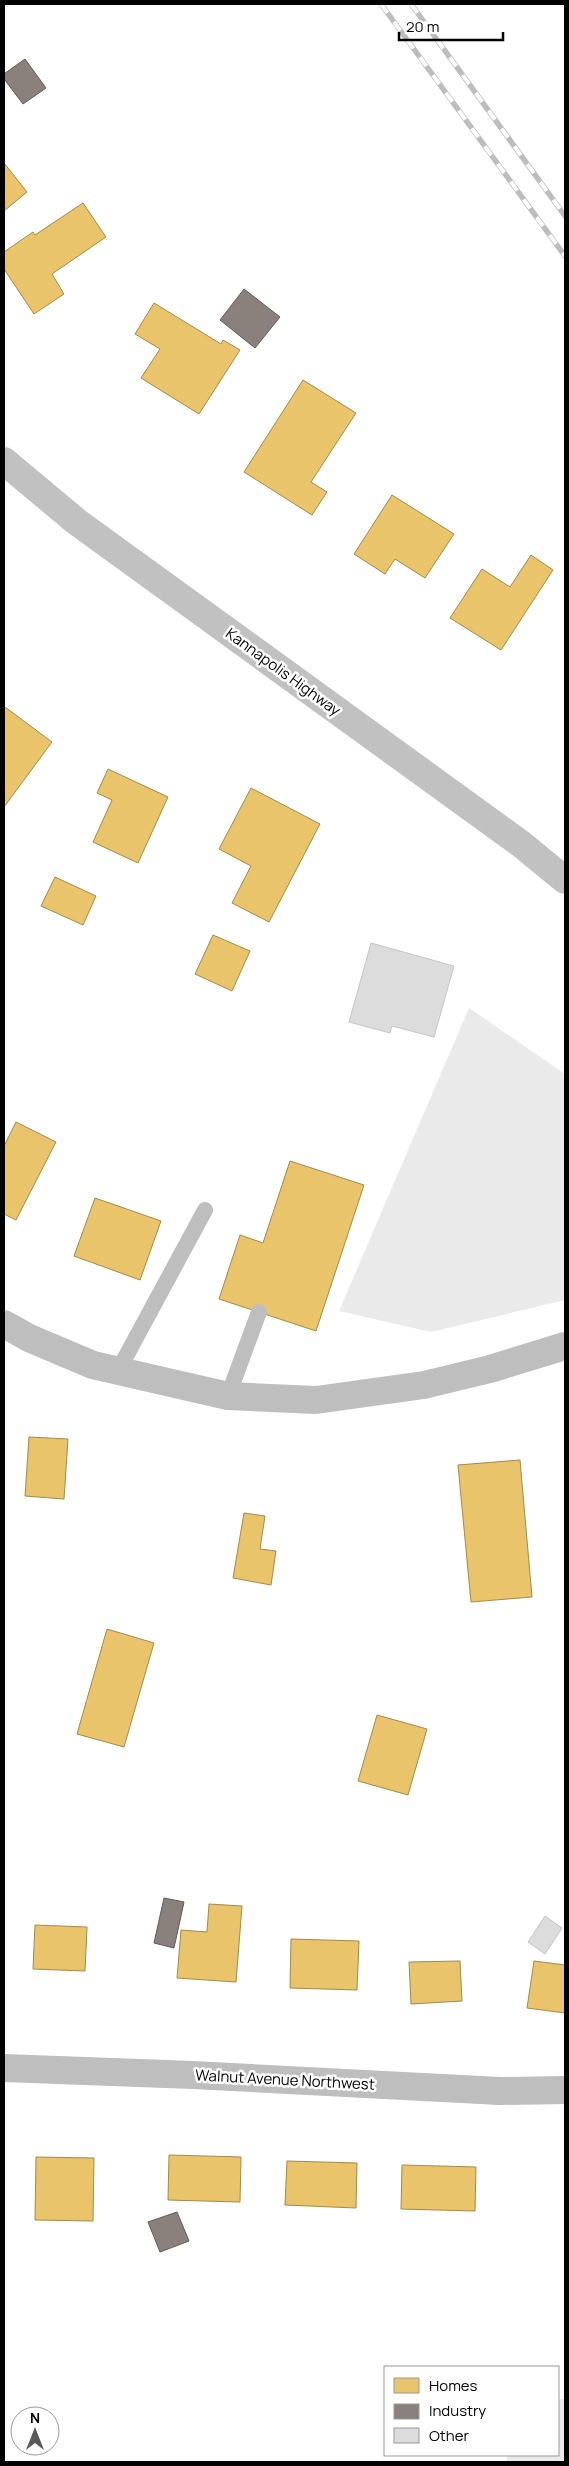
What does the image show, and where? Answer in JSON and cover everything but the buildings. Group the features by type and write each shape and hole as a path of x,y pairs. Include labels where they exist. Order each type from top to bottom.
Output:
{"main road":[{"name":"Kannapolis Highway","path":"4,460 76,522 521,844 565,880"}],"street":[{"path":"4,1324 29,1338 92,1365 228,1396 316,1400 424,1385 490,1369 565,1346"},
{"name":"Walnut Avenue Northwest","path":"4,2068 193,2075 500,2091 565,2090"}],"lane":[{"path":"118,1371 205,1210"},
{"path":"228,1396 260,1312"}],"shaded area":[{"path":"469,1008 565,1074 565,1300 431,1332 339,1311"},
{"path":"559,2399 565,2399 565,2462 507,2462 507,2456 559,2456"}],"railway":[{"path":"381,4 565,256"},
{"path":"411,4 565,216"}]}
